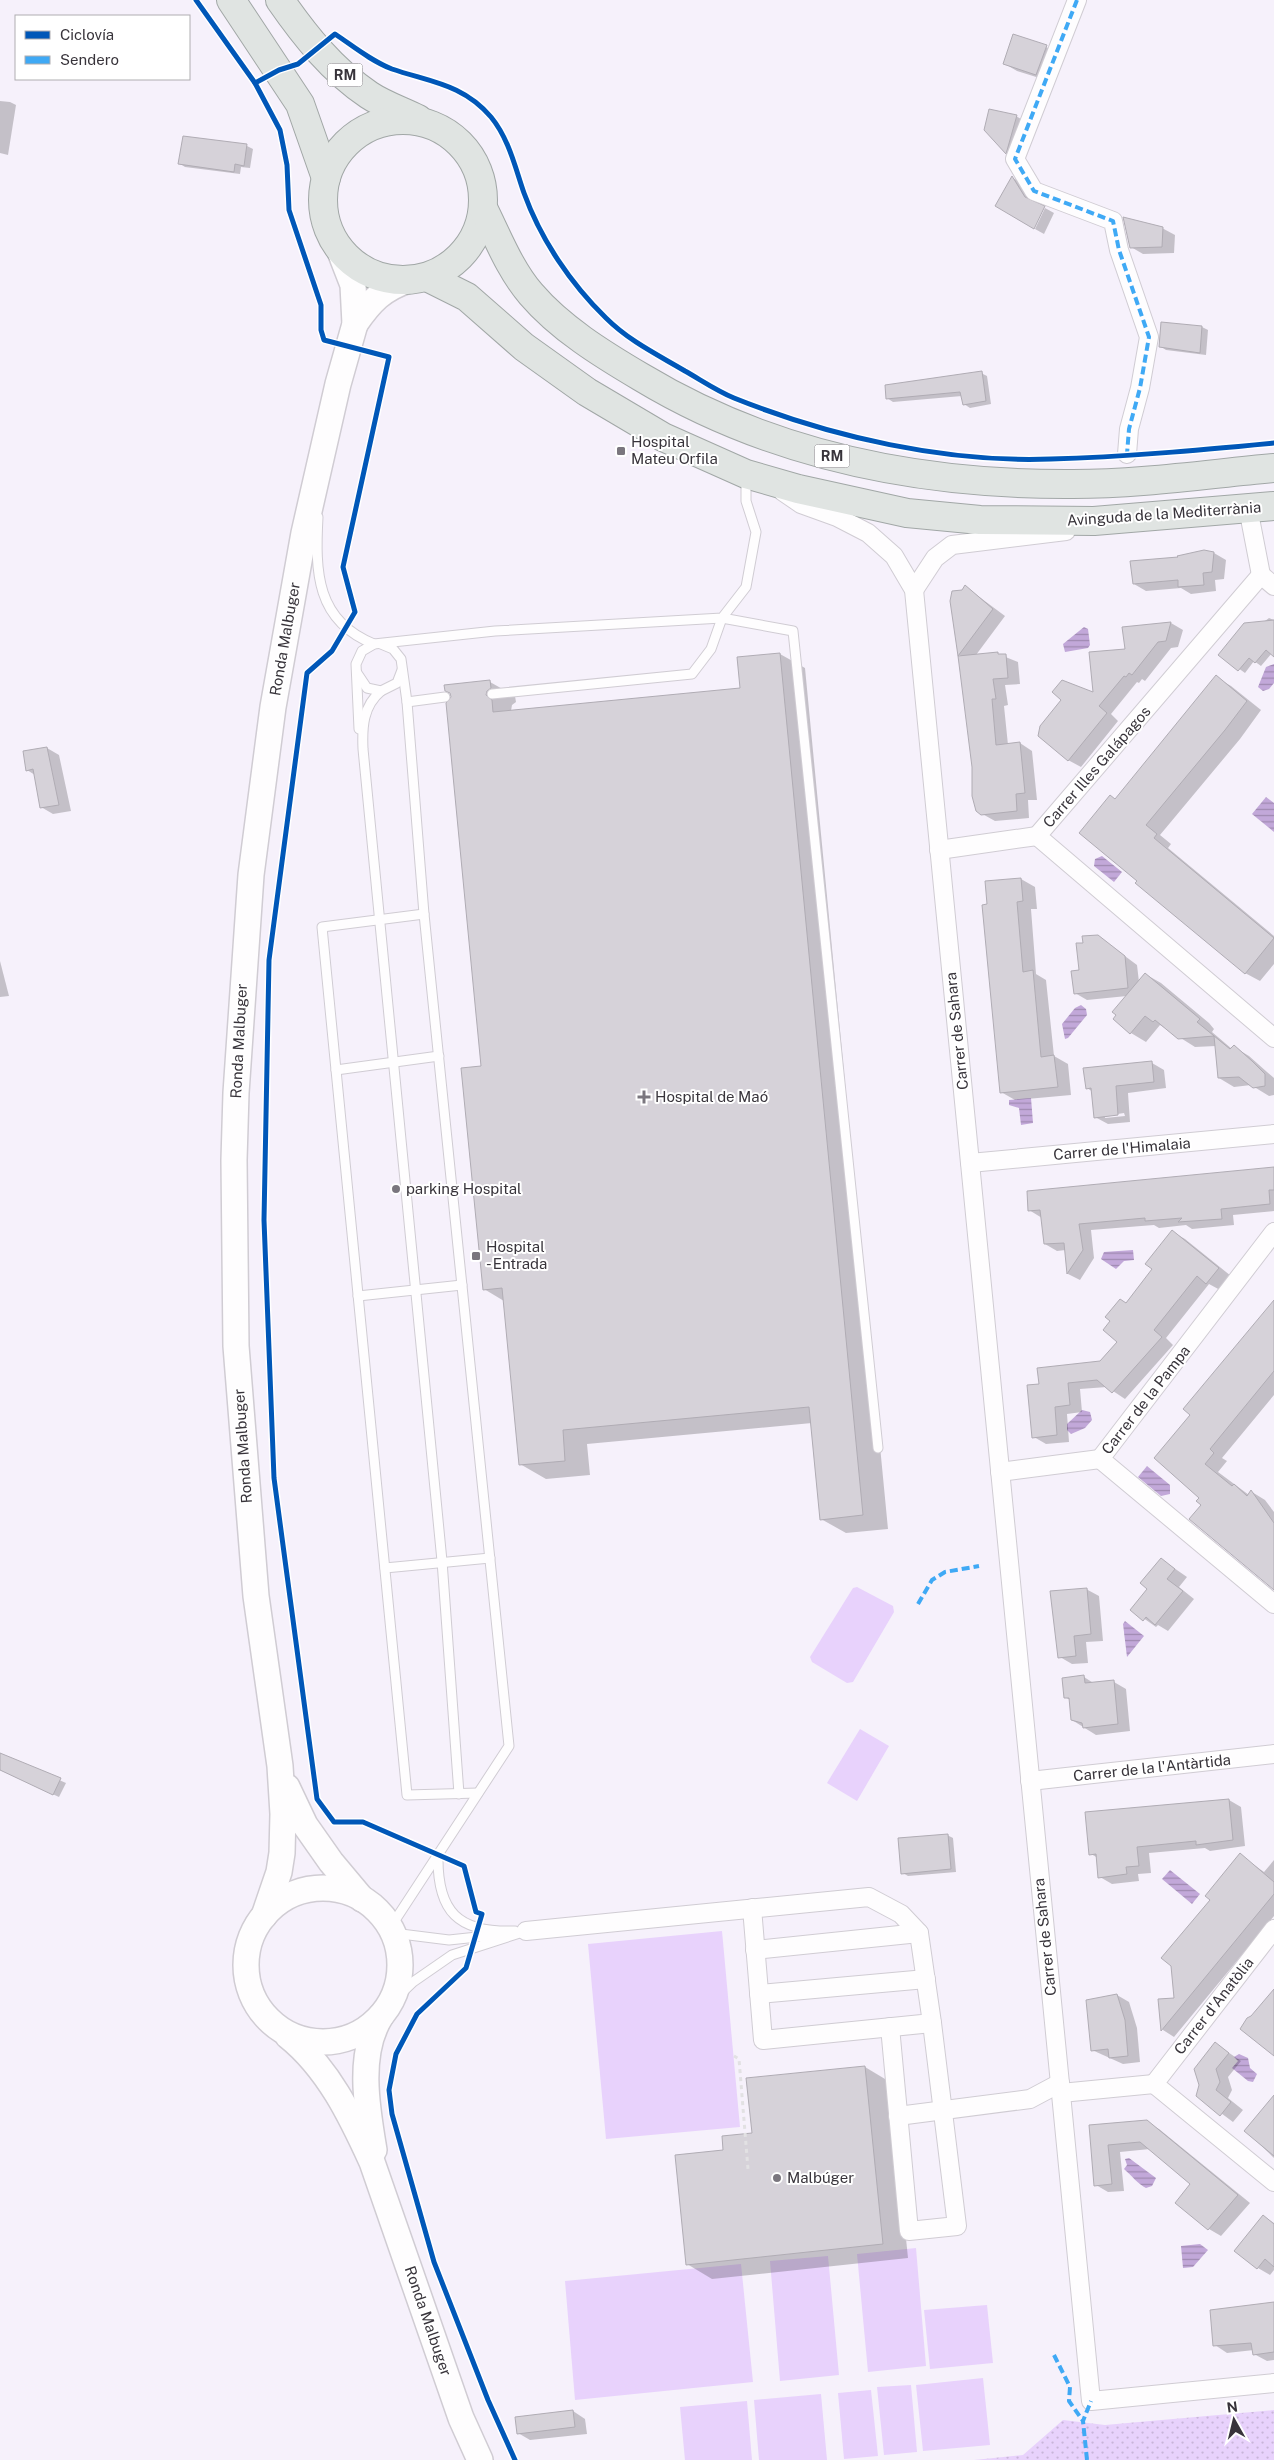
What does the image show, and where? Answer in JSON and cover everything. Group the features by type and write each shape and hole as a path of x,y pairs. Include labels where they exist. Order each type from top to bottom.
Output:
{"main road":[{"name":"RM","path":"231,0 300,104 326,178"},
{"name":"RM","path":"280,0 304,35 350,80 370,96 430,125 454,138 471,158 481,182 483,208 477,231 466,250 448,266 418,278 390,279 374,275 361,268 339,249 326,222 323,208 326,178 333,161 344,146 359,134 375,125 394,121 412,121 430,125"},
{"name":"RM","path":"483,208 517,273 530,292 550,313 622,366 671,396 724,421 778,441 860,464 895,471 945,479 1003,483 1076,484 1274,468"},
{"name":"Avinguda de la Mediterrània","path":"418,278 467,297 524,347 587,392 663,437 757,478 907,512 980,520 1094,521 1261,507"}],"street":[{"path":"1077,0 1015,159 1034,191 1113,221 1119,250 1149,337 1140,388 1129,429 1127,454"},
{"name":"Ronda Malbuger","path":"264,1916 279,1872 282,1853 280,1766 255,1586 236,1346 234,1170 236,1093 250,894 273,708 301,552 354,324 353,285 339,249"},
{"name":"Ronda Malbuger","path":"354,324 373,299 391,286 418,278"},
{"name":"Carrer de Sahara","path":"757,478 801,504 837,517 868,534 894,556 914,590 1091,2402 1274,2383"},
{"name":"Carrer Illes Galápagos","path":"1261,507 1267,580 1037,836 1274,1038"},
{"path":"914,590 935,558 952,545 1062,532 1094,521"},
{"path":"940,850 1037,836"},
{"name":"Carrer de l'Himalaia","path":"970,1163 1274,1134"},
{"name":"Carrer de la Pampa","path":"1274,1232 1100,1459 1274,1604"},
{"path":"1000,1472 1100,1459"},
{"name":"Carrer de la l'Antàrtida","path":"1030,1782 1274,1754"},
{"name":"Ronda Malbuger","path":"280,1766 298,1813 305,1825 331,1862 363,1900"},
{"path":"313,1889 332,1889 351,1894 363,1900 377,1910 392,1930 400,1959 400,1974 386,2010 365,2030 346,2039 318,2042 304,2040 284,2032 269,2021 257,2006 249,1989 246,1970 247,1950 253,1932 264,1916 278,1903 294,1894 313,1889"},
{"path":"526,1931 870,1897 901,1914 919,1933 957,2226 909,2231 890,2028"},
{"path":"752,1908 763,2040 932,2023"},
{"name":"Carrer d'Anatòlia","path":"1154,2084 1274,1929"},
{"path":"755,1950 919,1933"},
{"path":"759,1994 926,1980"},
{"name":"Ronda Malbuger","path":"380,2180 371,2133 366,2087 373,2029 386,2010"},
{"name":"Ronda Malbuger","path":"284,2032 301,2046 326,2075 360,2135 380,2180 461,2418 480,2460"},
{"path":"898,2116 1030,2099 1060,2088 1154,2084 1274,2182"},
{"path":"1030,2099 1062,2112"}],"lane":[{"path":"326,439 317,543 319,576 323,595 328,609 341,625 354,636 387,646 398,653 402,665 407,702 424,914 509,1746 438,1854 392,1930 424,1938 449,1940 526,1931"},
{"path":"492,694 692,674 711,649 722,618 746,587 756,532 746,501 757,478"},
{"path":"459,1794 442,1561 363,749 357,709 356,671 358,657 362,651 377,644 495,631 722,618 793,631 878,1448"},
{"path":"363,749 364,716 374,697 381,690 397,683 402,665"},
{"path":"356,671 367,688 381,690"},
{"path":"407,702 445,697"},
{"path":"424,914 322,926 407,1795 478,1793"},
{"path":"336,1070 439,1056"},
{"path":"358,1296 462,1285"},
{"path":"385,1568 442,1561 490,1558"},
{"path":"438,1854 440,1889 444,1903 450,1912 458,1919 478,1927 500,1932 526,1931"},
{"path":"386,2010 414,1982 452,1955 526,1931"}],"path":[{"path":"734,2056 738,2060 748,2169"}],"shaded area":[{"path":"1084,627 1088,629 1090,645 1088,648 1065,652 1063,644"},
{"path":"1274,664 1274,683 1269,689 1263,691 1258,687 1266,667"},
{"path":"1266,797 1274,803 1274,832 1252,814"},
{"path":"1102,856 1122,872 1114,882 1094,866 1095,859"},
{"path":"1081,1005 1086,1009 1087,1015 1068,1038 1065,1039 1062,1024 1075,1008"},
{"path":"1031,1098 1033,1123 1021,1125 1019,1108 1009,1105 1009,1100"},
{"path":"1133,1250 1134,1260 1124,1261 1116,1269 1101,1259 1104,1252"},
{"path":"1082,1410 1090,1412 1092,1420 1085,1428 1071,1434 1067,1430 1067,1424"},
{"path":"1147,1466 1170,1485 1170,1494 1161,1496 1138,1477"},
{"path":"857,1587 893,1606 894,1612 853,1682 847,1683 812,1662 810,1657 853,1588"},
{"path":"1125,1621 1144,1636 1127,1657 1123,1624"},
{"path":"860,1729 889,1746 857,1801 827,1783"},
{"path":"1170,1870 1200,1894 1192,1904 1162,1879"},
{"path":"722,1931 740,2127 606,2139 588,1944"},
{"path":"1239,2054 1248,2058 1250,2068 1257,2074 1253,2082 1248,2081 1232,2068 1238,2061 1234,2057"},
{"path":"1129,2158 1156,2178 1152,2186 1143,2187 1124,2169 1127,2165 1125,2159"},
{"path":"1200,2244 1208,2250 1193,2267 1183,2268 1181,2246"},
{"path":"916,2248 926,2366 868,2372 857,2254"},
{"path":"828,2256 839,2375 780,2381 770,2261"},
{"path":"741,2264 753,2382 575,2400 565,2281"},
{"path":"987,2305 993,2363 930,2369 924,2310"},
{"path":"983,2378 990,2445 923,2451 916,2385"},
{"path":"911,2385 917,2452 884,2455 877,2387"},
{"path":"871,2390 878,2456 844,2459 838,2393"},
{"path":"821,2394 827,2460 759,2460 754,2400"},
{"path":"747,2401 752,2460 685,2460 680,2407"},
{"path":"1274,2410 1274,2460 974,2460 1023,2455 1063,2420 1105,2425"}],"building":[{"path":"1013,34 1047,45 1036,75 1003,64"},
{"path":"989,109 1017,115 1006,154 984,130"},
{"path":"183,136 247,144 244,166 235,164 234,172 178,164"},
{"path":"1012,176 1025,197 1045,206 1034,229 995,206"},
{"path":"1123,217 1163,227 1162,247 1130,248"},
{"path":"1161,322 1202,326 1200,353 1159,347"},
{"path":"982,371 986,401 963,405 960,392 886,399 885,385"},
{"path":"1204,550 1214,552 1212,572 1203,573 1204,585 1178,587 1178,580 1133,584 1130,561 1178,557"},
{"path":"965,585 993,609 958,656 950,601 952,591 962,590"},
{"path":"1274,620 1274,657 1266,650 1255,663 1249,658 1238,671 1218,655 1244,623"},
{"path":"1171,622 1166,641 1158,642 1132,675 1129,673 1126,677 1124,676 1099,706 1107,713 1068,761 1038,736 1040,726 1061,700 1052,692 1062,680 1093,692 1089,652 1125,649 1122,627"},
{"path":"998,652 998,654 1006,654 1008,678 993,679 996,699 992,699 996,745 1020,742 1025,793 1016,794 1017,811 981,815 976,811 972,796 972,767 958,656"},
{"name":"Hospital de Maó","path":"780,653 863,1515 820,1520 809,1407 563,1430 565,1461 519,1465 502,1288 483,1290 461,1068 481,1066 446,703 451,697 450,693 445,691 444,685 490,680 491,688 487,691 486,695 492,700 493,712 740,688 737,657"},
{"path":"1216,675 1247,701 1146,825 1157,834 1154,838 1274,938 1245,974 1135,883 1137,881 1079,833 1110,795 1115,799"},
{"path":"47,747 59,805 40,808 33,769 26,771 23,751"},
{"path":"1021,878 1023,901 1017,902 1023,972 1033,970 1041,1057 1054,1055 1058,1087 1000,1093 982,905 987,904 985,881"},
{"path":"1098,935 1125,956 1128,988 1074,994 1071,971 1079,970 1076,943 1083,943 1082,936"},
{"path":"1145,973 1200,1019 1197,1022 1230,1049 1234,1045 1252,1061 1265,1074 1265,1086 1253,1088 1239,1077 1218,1078 1214,1036 1178,1039 1155,1020 1153,1022 1145,1016 1130,1034 1113,1019 1116,1015 1112,1012"},
{"path":"1152,1061 1154,1082 1116,1086 1118,1115 1094,1118 1091,1088 1086,1089 1083,1068"},
{"path":"1274,1167 1274,1190 1269,1190 1270,1204 1221,1209 1222,1219 1178,1222 1182,1218 1145,1221 1145,1218 1079,1224 1083,1250 1067,1274 1064,1243 1044,1244 1040,1210 1028,1211 1027,1191"},
{"path":"1172,1230 1219,1268 1206,1284 1197,1276 1154,1330 1162,1337 1112,1393 1097,1380 1068,1383 1070,1405 1055,1407 1057,1435 1032,1438 1027,1385 1039,1384 1037,1368 1100,1361 1117,1342 1103,1330 1110,1321 1105,1317 1120,1299 1126,1303 1152,1269 1145,1264"},
{"path":"1274,1300 1274,1371 1210,1449 1214,1453 1205,1464 1232,1486 1234,1484 1247,1496 1251,1490 1274,1523 1274,1590 1189,1519 1201,1505 1196,1501 1199,1498 1154,1458 1190,1415 1183,1409"},
{"path":"1161,1558 1175,1569 1167,1579 1183,1591 1155,1625 1146,1617 1143,1621 1130,1610 1147,1589 1140,1583"},
{"path":"1087,1588 1091,1634 1074,1636 1076,1656 1058,1658 1050,1591"},
{"path":"1084,1675 1085,1683 1114,1680 1118,1724 1083,1728 1082,1723 1071,1720 1069,1698 1064,1698 1062,1678"},
{"path":"0,1753 61,1778 53,1795 0,1770"},
{"path":"1229,1799 1233,1840 1196,1845 1196,1841 1137,1847 1139,1866 1126,1867 1127,1874 1098,1878 1096,1854 1089,1855 1085,1812"},
{"path":"948,1834 951,1869 901,1874 898,1838"},
{"path":"1240,1853 1274,1882 1274,1894 1161,2031 1158,1999 1174,1998 1171,1966 1161,1958 1210,1900 1205,1896"},
{"path":"1274,1989 1274,2056 1240,2029 1247,2018 1251,2016"},
{"path":"1117,1994 1125,2020 1128,2056 1109,2058 1108,2049 1091,2051 1086,2000"},
{"path":"1215,2042 1229,2053 1216,2069 1220,2082 1216,2090 1231,2102 1220,2116 1196,2096 1199,2085 1194,2069"},
{"name":"Malbúger","path":"865,2066 883,2244 686,2265 675,2155 723,2150 722,2136 752,2133 746,2078"},
{"path":"1274,2095 1274,2156 1244,2131"},
{"path":"1147,2120 1238,2195 1208,2230 1175,2203 1190,2184 1140,2142 1108,2145 1112,2184 1094,2186 1089,2125"},
{"path":"1263,2215 1274,2224 1274,2267 1265,2259 1257,2269 1234,2251"},
{"path":"1274,2302 1274,2352 1253,2355 1251,2343 1213,2346 1210,2310"},
{"path":"573,2410 575,2427 517,2434 515,2417"}],"marked path":[{"path":"1077,0 1015,159 1034,191 1113,221 1119,250 1149,337 1140,388 1129,429 1127,454"},
{"path":"918,1604 932,1580 945,1572 979,1566"},
{"path":"1054,2355 1070,2387 1069,2401 1083,2421"},
{"path":"1087,2460 1083,2421 1091,2401"}],"cycle path":[{"path":"196,0 255,83 280,130 287,165 289,210 321,305 321,330 324,340 389,357 343,567 355,612 332,651 307,673 269,960 264,1220 274,1478 317,1799 334,1822 363,1822 464,1866 476,1912 482,1914 466,1968 417,2014 396,2054 389,2090 392,2114 434,2262 488,2400 515,2460"},
{"path":"255,83 279,70 298,64 335,34 369,58 384,66 433,81 469,97 491,117 502,134 539,228 569,276 593,305 624,334 644,347 721,392 771,412 810,425 890,445 971,457 1011,459 1079,458 1274,443"}],"place":[{"name":"Hospital Mateu Orfila","path":"621,451"},
{"name":"Hospital de Maó","path":"644,1097"},
{"name":"parking Hospital","path":"396,1189"},
{"name":"Hospital - Entrada","path":"476,1256"},
{"name":"Malbúger","path":"777,2178"}]}
